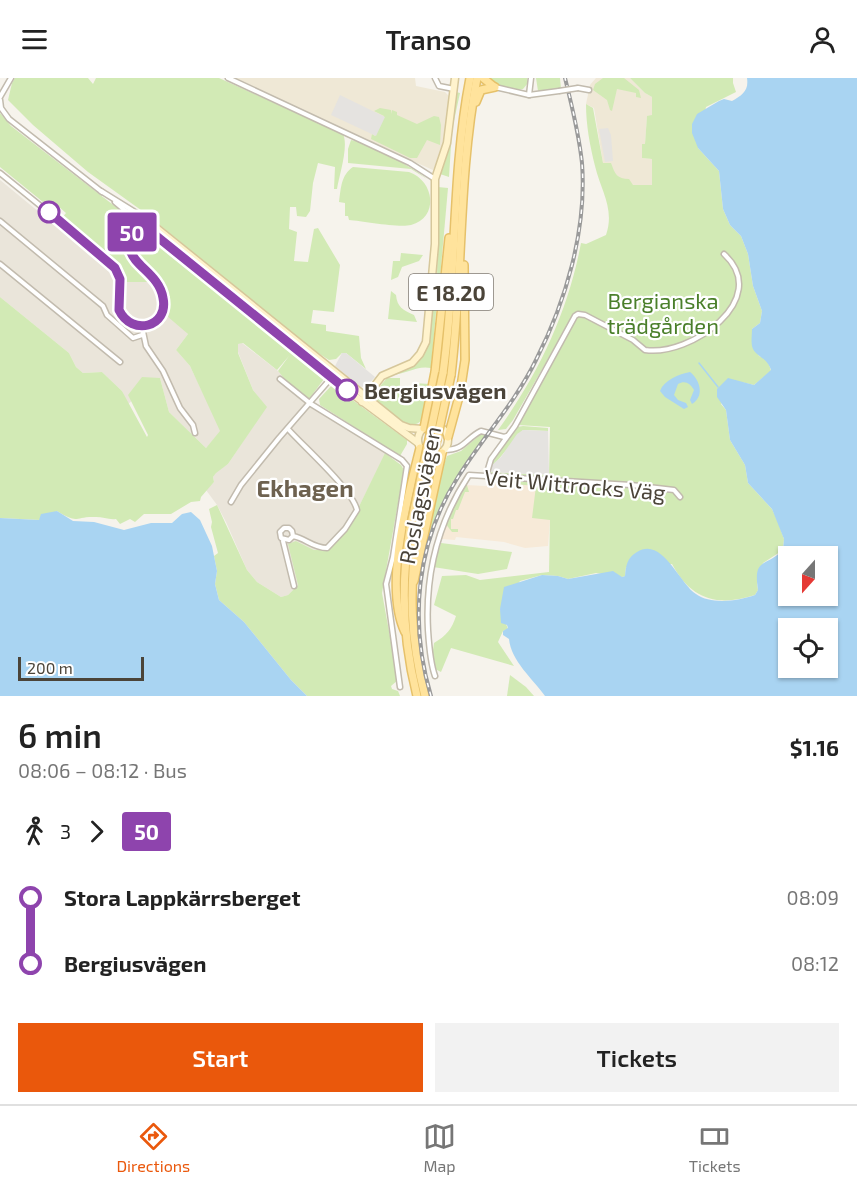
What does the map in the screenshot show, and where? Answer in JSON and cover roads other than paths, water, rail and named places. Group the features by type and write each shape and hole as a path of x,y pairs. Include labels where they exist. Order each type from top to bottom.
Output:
{"main road":[{"name":"Roslagsvägen","path":"447,374 461,131 470,78"},
{"name":"Roslagsvägen","path":"417,696 405,632 403,583 447,374 457,313 467,137 477,78"},
{"path":"483,78 486,83 495,87"},
{"path":"467,137 478,95 484,88 495,87"},
{"path":"423,429 435,372 449,239 455,210"},
{"path":"448,438 460,393 465,360 462,221"},
{"path":"405,632 397,611 396,583 403,526 419,446"},
{"path":"411,595 443,452"},
{"name":"Roslagsvägen","path":"414,530 411,595 413,637 425,696"}],"street":[{"path":"11,78 0,98 1,108 9,119 141,220 431,455 457,449 481,431 498,436 508,436"},
{"path":"228,78 410,163 435,179"},
{"path":"435,78 439,86 454,89"},
{"path":"364,400 382,376 412,363 426,342 435,244 435,179 447,143 455,78"},
{"path":"529,95 531,78"},
{"path":"495,87 529,95 578,88 589,90"},
{"path":"0,173 111,263 120,279 119,310 128,322 142,327 159,317 163,311 164,299 159,288 129,248 129,239 141,220"},
{"path":"0,221 103,306 107,315 133,338 142,335"},
{"path":"486,476 491,459 508,436 554,352 578,314 585,315 624,335 640,348 650,351 684,345 719,323 728,315 734,304 738,286 735,269 724,254"},
{"path":"0,264 120,362"},
{"path":"142,327 146,346 163,371 180,408 193,425 195,433"},
{"path":"231,502 242,485 333,375"},
{"path":"280,379 310,404 402,460 407,466 393,557 386,584 400,687"},
{"path":"364,400 401,425 423,429"},
{"path":"419,446 418,436 423,429 431,425 445,430 457,449"},
{"path":"288,429 338,482 354,502 357,510 345,529 327,548 316,547 293,536"},
{"path":"498,436 502,444"},
{"path":"443,452 448,438"},
{"name":"Veit Wittrocks Väg","path":"435,676 427,621 431,562 445,517 469,475 631,485 674,490 680,497"},
{"path":"293,536 291,529 284,528 280,535 294,586"},
{"path":"283,540 289,540 293,536"}],"water":[{"path":"747,78 857,78 857,696 545,696 518,662 509,639 503,635 503,631 508,628 507,625 501,623 500,609 504,587 542,575 568,579 613,571 622,577 625,576 631,557 646,549 654,550 670,563 696,594 709,600 733,600 755,595 758,590 757,572 759,568 778,555 778,606 838,606 838,546 783,546 784,539 772,509 748,483 745,465 730,440 726,410 717,397 717,389 728,378 754,385 771,370 767,362 755,352 752,346 752,329 760,323 762,311 753,286 748,254 741,236 730,225 723,209 719,171 698,148 692,133 692,124 697,114 724,99 732,101 736,99 747,86"},
{"path":"690,372 696,379 700,392 699,397 692,404 690,400 694,390 685,382 678,384 674,395 678,400 686,403 688,407 684,409 660,391 672,378"},
{"path":"57,511 73,521 94,522 124,530 151,523 172,523 182,514 191,512 200,520 212,546 217,571 215,584 219,600 244,622 291,680 307,696 0,696 0,518 39,520 41,514"}],"waterway":[{"path":"699,363 718,387"}],"railway":[{"path":"431,696 424,668 419,612 420,584 433,529 458,477 528,376 557,314 578,239 583,188 582,163 565,78"}],"place":[{"name":"Bergiusvägen","path":"347,390"}],"district":[{"name":"Ekhagen","path":"305,487"}],"park label":[{"name":"Bergianska trädgården","path":"663,312"}]}
